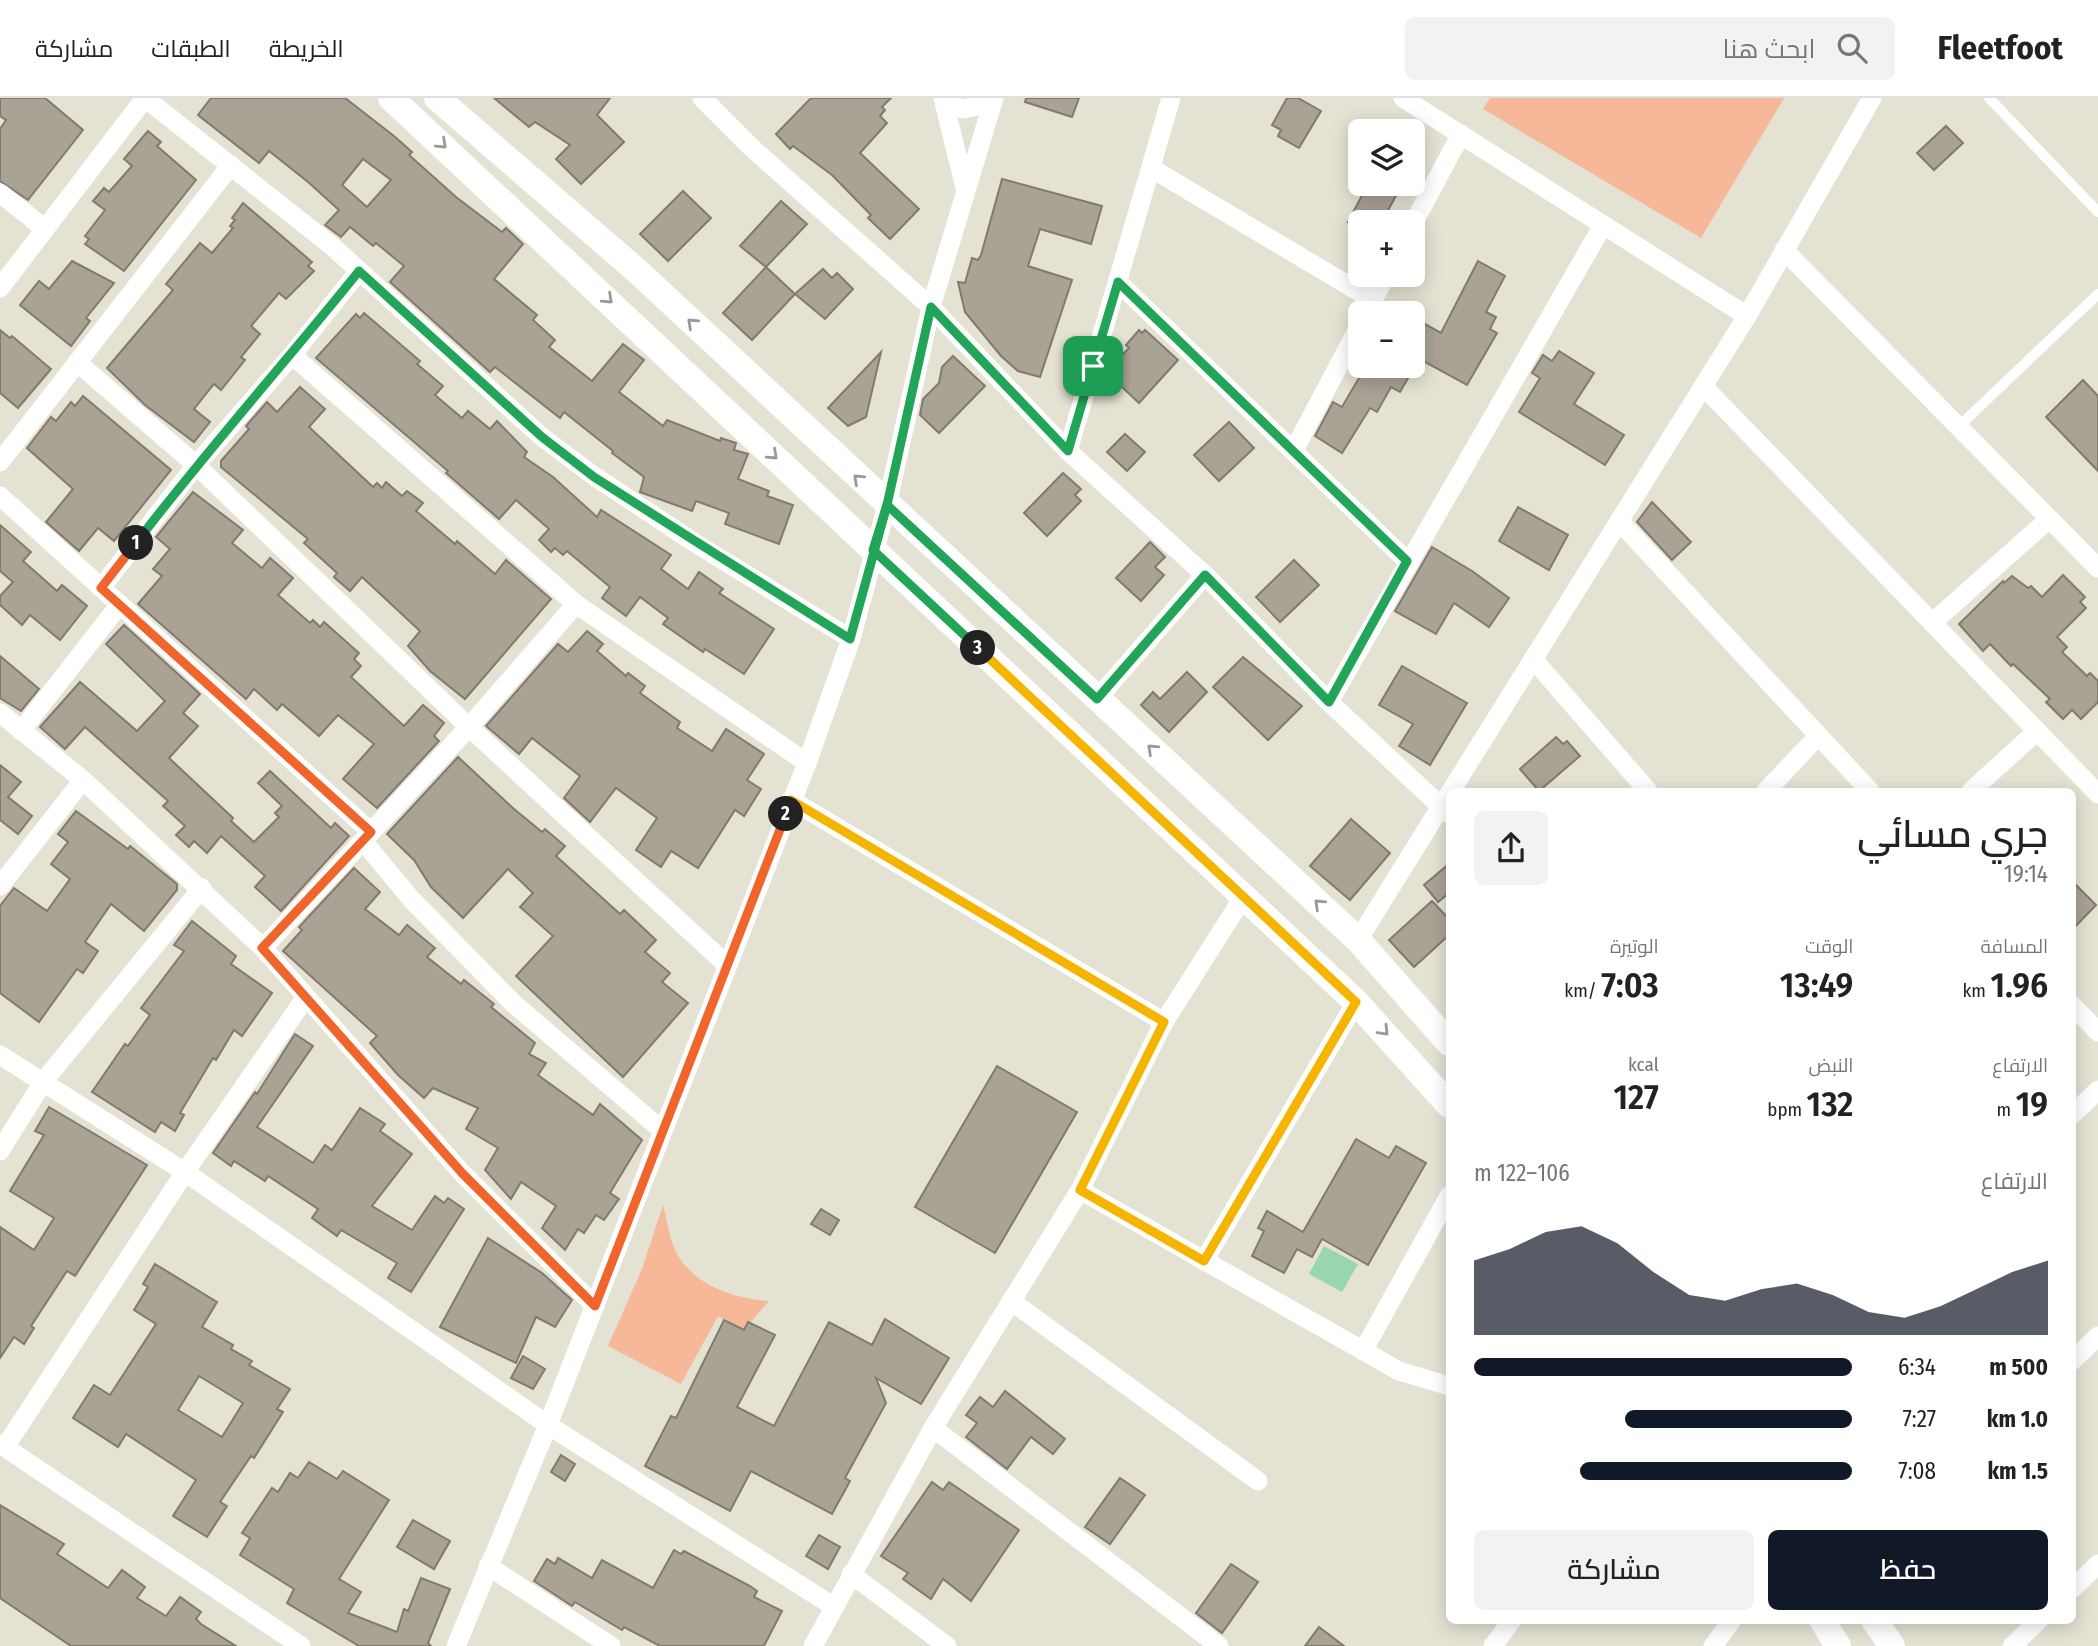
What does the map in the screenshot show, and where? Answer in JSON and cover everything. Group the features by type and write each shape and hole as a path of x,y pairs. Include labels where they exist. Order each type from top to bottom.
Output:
{"main road":[{"path":"391,98 421,108 873,550 1356,1002 1446,1102"},
{"path":"437,98 636,270 1359,940 1446,1040"},
{"path":"1825,1624 1839,1646"},
{"path":"1877,1624 1892,1646"}],"street":[{"path":"0,288 145,98 359,271 542,437 594,477 850,639"},
{"path":"702,98 753,149 931,307 1068,451 1205,575 1329,702 1446,800"},
{"path":"1068,451 1171,98"},
{"path":"1403,98 1746,316"},
{"path":"1456,788 1533,659 1746,316 1872,98"},
{"path":"944,99 965,188"},
{"path":"944,99 963,109 993,100"},
{"path":"456,1646 548,1425 807,763 850,639 887,505 931,307 993,100"},
{"path":"1421,210 1461,134"},
{"path":"0,462 231,165"},
{"path":"1151,168 1362,301"},
{"path":"0,193 45,229"},
{"path":"1329,702 1407,561 1603,225"},
{"path":"1784,250 2098,568"},
{"path":"101,588 196,465 292,355 359,271"},
{"path":"1118,282 1407,561"},
{"path":"1294,450 1348,348"},
{"path":"292,355 576,604 807,763"},
{"path":"77,362 196,465 469,727 727,965"},
{"path":"1703,386 2098,794"},
{"path":"0,496 120,604 367,837 412,900 514,1004 663,1131"},
{"path":"1932,624 2049,519"},
{"path":"1619,522 1867,788"},
{"path":"1097,699 1205,575"},
{"path":"20,730 120,604"},
{"path":"262,948 469,727 576,604"},
{"path":"1533,659 1645,788"},
{"path":"0,713 83,780 202,888 262,948 463,1174 595,1306"},
{"path":"1974,788 2037,731"},
{"path":"1769,788 1818,736"},
{"path":"0,886 83,780"},
{"path":"791,800 1164,1022"},
{"path":"1359,940 1446,805"},
{"path":"0,1151 43,1082 202,888"},
{"path":"813,1646 850,1574 933,1428 1080,1190 1164,1022 1244,896"},
{"path":"301,1646 2,1446 306,997"},
{"path":"1204,1261 1356,1002"},
{"path":"2076,1009 2098,1032"},
{"path":"0,1055 186,1172 548,1425 833,1606"},
{"path":"2076,1111 2098,1090"},
{"path":"1080,1190 1399,1371 1446,1385"},
{"path":"1363,1351 1446,1201"},
{"path":"1011,1301 1258,1481"},
{"path":"2076,1357 2098,1336"},
{"path":"933,1428 1219,1646"},
{"path":"2076,1585 2098,1564"},
{"path":"488,1566 611,1646"},
{"path":"850,1574 947,1646"},
{"path":"1493,1646 1509,1624"},
{"path":"1713,1646 1728,1624"},
{"path":"2012,1646 2035,1624"}],"lane":[{"path":"1989,98 2098,212"},
{"path":"1957,427 2098,295"}],"shaded area":[{"path":"1490,98 1784,98 1701,238 1483,109"},
{"path":"663,1205 676,1252 693,1273 729,1293 769,1301 744,1330 718,1316 681,1384 608,1346 642,1269"},
{"path":"1324,1246 1358,1264 1342,1292 1309,1274"}],"building":[{"path":"0,98 45,98 83,130 28,200 0,181 0,129 6,120 0,116"},
{"path":"211,98 345,98 412,152 409,155 456,197 502,232 506,228 523,244 494,279 537,315 533,320 555,340 549,347 592,381 623,344 644,360 619,392 663,426 667,420 720,441 721,438 736,443 734,450 748,454 738,479 769,491 767,496 793,505 779,544 725,524 729,513 696,501 692,511 640,492 644,477 564,412 560,418 495,367 490,372 390,282 404,266 376,243 373,246 350,227 341,237 325,225 339,210 308,182 269,151 259,163 198,115","holes":["363,159 391,180 367,207 342,185"]},
{"path":"494,98 610,98 597,115 624,142 581,184 556,159 570,145 535,122 529,127"},
{"path":"811,98 891,98 882,107 885,110 880,116 887,123 860,153 919,209 890,239 868,218 871,215 832,175 793,146 790,149 776,134"},
{"path":"1026,98 1079,98 1072,117 1025,102"},
{"path":"1287,98 1298,98 1321,111 1299,148 1278,136 1281,130 1272,125"},
{"path":"1946,126 1963,143 1934,170 1917,153"},
{"path":"148,131 161,142 157,146 196,180 124,271 85,244 89,239 85,236 105,210 93,201 104,188 109,192 132,166 124,159"},
{"path":"1002,179 1102,206 1091,244 1040,229 1028,266 1072,280 1040,377 1018,371 1001,356 965,312 958,282 965,283 972,258 978,260 981,255"},
{"path":"683,191 711,218 668,261 640,234"},
{"path":"1362,196 1396,196 1388,210 1354,210"},
{"path":"781,201 807,224 766,267 740,246"},
{"path":"243,203 312,262 308,266 314,271 286,299 279,293 251,326 260,334 241,357 245,360 221,390 214,384 194,409 210,422 194,442 145,405 107,368 173,290 166,284 200,243 212,253 233,228 230,226 235,220 232,218"},
{"path":"72,261 114,283 86,318 90,321 71,346 20,305 39,281 49,289"},
{"path":"1478,261 1505,276 1486,312 1496,317 1490,329 1497,333 1467,385 1425,362 1425,324 1441,333"},
{"path":"766,267 795,294 752,340 723,313"},
{"path":"823,269 832,278 837,273 853,289 825,319 795,294"},
{"path":"364,313 420,361 417,364 443,386 435,395 462,418 468,411 490,429 497,421 527,452 524,457 553,477 597,517 601,510 671,555 661,569 688,589 699,572 723,589 719,593 774,629 744,674 705,649 703,652 663,624 668,618 640,597 626,616 602,598 610,587 567,551 563,555 555,548 551,552 539,540 549,529 516,500 499,519 446,473 448,471 316,358 356,314 360,318"},
{"path":"0,330 10,338 12,336 51,369 18,408 0,393"},
{"path":"1139,330 1142,333 1145,330 1178,360 1139,403 1106,372 1129,348 1126,345"},
{"path":"1559,351 1594,373 1574,404 1624,435 1605,465 1519,412 1540,378 1532,373 1543,355 1552,361"},
{"path":"881,352 866,417 848,426 828,408"},
{"path":"953,356 985,386 939,433 920,415 923,399 939,383 942,367"},
{"path":"1359,378 1408,378 1400,392 1391,387 1377,412 1370,408 1342,453 1315,436 1333,402 1342,407"},
{"path":"2083,380 2098,396 2098,471 2046,417"},
{"path":"300,387 325,409 309,427 373,487 377,483 382,488 386,482 402,496 407,491 423,503 416,511 455,544 457,541 495,574 506,560 551,599 465,699 430,671 408,646 420,631 362,577 350,591 334,577 337,573 304,543 308,539 221,467 221,461 249,429 246,426 267,402 277,412"},
{"path":"83,396 171,470 114,541 98,528 79,551 46,522 73,489 27,448 51,417 56,421 71,402 75,406"},
{"path":"1229,422 1254,448 1219,481 1194,455"},
{"path":"1125,434 1145,452 1127,471 1107,452"},
{"path":"1063,473 1081,489 1075,495 1081,501 1047,536 1024,513"},
{"path":"193,492 243,530 232,543 262,568 270,558 293,578 278,595 310,623 313,620 320,627 324,622 359,653 354,659 361,666 351,677 404,726 423,705 444,723 434,736 439,741 377,808 343,779 374,744 338,715 319,736 282,704 277,710 254,689 246,699 138,604 162,576 153,569 170,549 156,537"},
{"path":"1652,502 1691,542 1672,560 1637,522"},
{"path":"1518,507 1568,535 1549,570 1499,541"},
{"path":"0,525 31,552 23,561 57,591 62,585 87,606 60,640 30,615 22,625 0,605 0,596 13,582 0,571"},
{"path":"1150,542 1165,557 1155,567 1164,575 1141,601 1116,578"},
{"path":"1432,547 1509,598 1489,627 1454,603 1436,634 1395,611"},
{"path":"1294,560 1319,585 1280,622 1256,597"},
{"path":"2063,575 2085,597 2080,602 2086,608 2057,637 2067,647 2062,652 2087,676 2090,673 2098,681 2098,702 2081,719 2072,710 2063,719 2046,702 2050,699 2013,664 2011,666 1990,644 1983,651 1959,624 2003,581 2004,583 2012,576 2028,588 2031,586 2042,597"},
{"path":"124,625 200,694 183,713 198,726 169,758 233,818 231,821 254,842 279,817 275,813 282,806 258,783 270,771 331,828 335,823 349,836 281,911 255,887 265,876 221,836 207,853 194,841 189,847 176,835 185,826 163,806 168,801 85,727 65,749 40,727 80,682 137,731 165,701 106,644"},
{"path":"587,631 603,644 597,651 626,676 628,673 645,686 640,693 680,722 677,728 712,751 726,729 764,754 747,780 761,789 744,816 735,810 698,868 671,851 661,867 636,850 657,818 616,788 590,822 564,798 580,776 532,738 519,754 486,726 558,644 568,652"},
{"path":"0,656 39,689 21,711 0,698"},
{"path":"1243,657 1302,706 1268,740 1213,687"},
{"path":"1402,666 1467,703 1430,765 1399,746 1413,724 1379,705"},
{"path":"1187,672 1207,692 1169,732 1141,705 1153,692 1160,699"},
{"path":"1556,737 1563,744 1567,741 1580,756 1543,788 1536,788 1520,769"},
{"path":"458,757 514,809 542,832 545,829 565,846 556,856 620,914 624,910 656,940 645,952 670,973 662,982 688,1003 623,1077 516,976 553,936 520,907 533,893 508,869 463,918 431,887 414,860 387,834"},
{"path":"0,765 21,782 8,797 32,816 18,834 0,820"},
{"path":"76,811 128,849 130,846 177,884 177,890 144,931 111,904 85,942 98,951 83,973 77,969 39,1022 0,993 0,906 14,888 47,911 70,879 51,864 68,842 58,834"},
{"path":"1351,819 1390,853 1350,900 1310,866"},
{"path":"1446,867 1446,895 1438,902 1424,885"},
{"path":"354,868 380,892 365,909 399,935 407,925 435,948 427,957 461,984 464,980 494,1004 491,1007 535,1043 529,1054 546,1063 538,1075 593,1115 600,1104 642,1140 610,1193 619,1199 604,1220 596,1215 584,1233 578,1229 565,1250 542,1228 556,1206 521,1182 511,1199 485,1170 498,1148 466,1129 478,1108 433,1088 424,1098 398,1075 370,1043 377,1036 283,951 302,930 299,927"},
{"path":"2076,885 2096,905 2076,926"},
{"path":"1432,901 1446,916 1446,938 1414,967 1389,940"},
{"path":"192,921 236,956 231,964 272,993 242,1036 234,1030 216,1060 213,1058 180,1113 184,1115 175,1131 161,1122 155,1132 92,1092 125,1044 128,1046 150,1015 141,1008 184,951 174,945"},
{"path":"295,1034 313,1046 257,1127 313,1163 325,1145 332,1150 360,1108 385,1124 380,1131 412,1154 372,1206 412,1230 435,1196 444,1203 448,1198 464,1209 411,1292 388,1278 397,1263 341,1230 337,1236 312,1218 318,1209 268,1176 265,1181 234,1161 231,1166 213,1153 255,1092 257,1094"},
{"path":"997,1066 1077,1112 995,1253 915,1207"},
{"path":"49,1107 147,1165 75,1276 67,1271 31,1326 34,1328 24,1344 14,1337 0,1358 0,1227 34,1250 54,1218 10,1191 44,1135 35,1131"},
{"path":"1356,1139 1389,1158 1396,1146 1426,1163 1368,1265 1322,1239 1312,1257 1297,1249 1284,1273 1252,1256 1264,1231 1258,1228 1267,1211 1303,1232"},
{"path":"821,1209 839,1220 830,1235 811,1224"},
{"path":"488,1238 542,1273 572,1300 555,1327 536,1317 516,1363 440,1327"},
{"path":"155,1264 217,1302 202,1327 233,1345 231,1349 252,1361 249,1365 290,1389 277,1409 283,1412 254,1458 251,1456 220,1502 227,1506 207,1537 173,1516 196,1480 126,1434 118,1447 73,1418 94,1385 110,1395 156,1324 134,1310 148,1287 143,1284","holes":["199,1376 243,1403 222,1437 178,1410"]},
{"path":"885,1319 949,1358 921,1404 876,1378 886,1403 845,1478 850,1481 832,1514 751,1471 730,1511 645,1466 671,1416 676,1418 724,1320 744,1330 748,1322 775,1335 737,1407 774,1426 829,1322 872,1345"},
{"path":"523,1356 545,1369 533,1389 511,1378"},
{"path":"1005,1391 1065,1439 1053,1454 1031,1437 1007,1469 966,1437 977,1423 966,1415 980,1397 993,1407"},
{"path":"561,1455 575,1464 565,1481 551,1472"},
{"path":"309,1462 337,1479 343,1471 389,1500 339,1579 361,1592 348,1613 397,1632 404,1609 408,1611 421,1578 450,1589 428,1643 431,1646 359,1646 287,1603 294,1589 240,1555 250,1538 242,1533 272,1488 278,1492 290,1473 298,1478"},
{"path":"1120,1478 1145,1495 1110,1544 1085,1527"},
{"path":"932,1482 943,1490 949,1482 1019,1530 971,1601 943,1579 931,1599 903,1579 908,1573 881,1556"},
{"path":"0,1505 64,1544 57,1554 108,1588 122,1570 145,1587 137,1598 166,1616 180,1597 201,1612 196,1619 201,1624 236,1646 71,1646 0,1598"},
{"path":"413,1520 450,1541 434,1569 397,1547"},
{"path":"819,1535 840,1547 828,1569 806,1556"},
{"path":"674,1550 681,1554 684,1551 750,1586 757,1591 754,1597 782,1611 764,1646 660,1646 624,1627 622,1630 575,1602 572,1606 534,1581 547,1559 555,1564 558,1558 592,1578 602,1560 653,1588"},
{"path":"1231,1564 1258,1582 1222,1633 1196,1613"},
{"path":"1319,1627 1344,1646 1305,1646"}],"route":[{"path":"1093,366 1068,451 931,307 887,505 873,550 850,639 594,477 542,437 359,271 292,355 196,465 101,588 371,832 262,948 463,1174 595,1306 791,800 1164,1022 1080,1190 1204,1261 1356,1002 873,550 887,505 1097,699 1205,575 1329,702 1407,561 1118,282 1093,366"}]}
